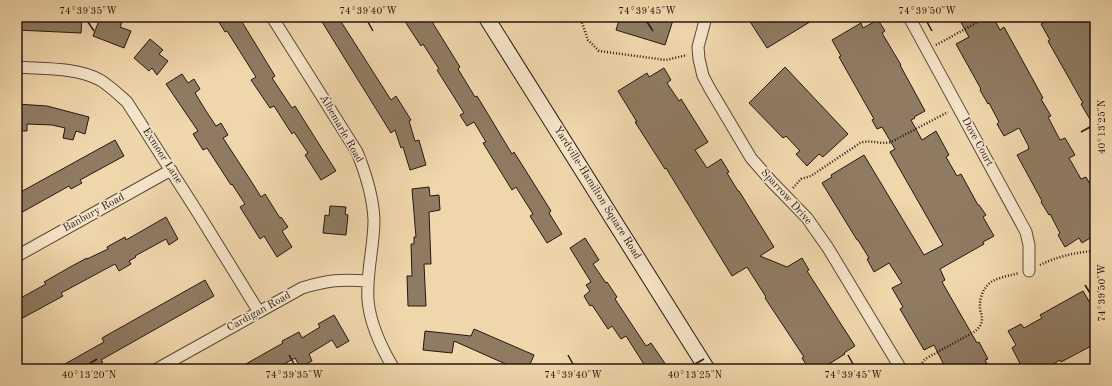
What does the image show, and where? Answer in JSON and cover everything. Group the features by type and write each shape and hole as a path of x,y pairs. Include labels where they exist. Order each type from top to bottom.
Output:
{"street":[{"name":"Albemarle Road","path":"272,17 357,152 366,174 372,197 374,221 368,280 369,302 373,321 386,356 394,369"},
{"name":"Yardville-Hamilton Square Road","path":"486,17 707,369"},
{"name":"Sparrow Drive","path":"706,17 698,47 703,76 751,158 807,218 828,248 901,369"},
{"name":"Dove Court","path":"909,17 1026,232 1029,245 1029,271"},
{"name":"Exmoor Lane","path":"17,67 81,73 114,89 126,102 171,170 259,312"},
{"name":"Banbury Road","path":"17,256 171,170"},
{"name":"Cardigan Road","path":"157,369 302,288 319,282 339,279 368,280"}],"path":[{"path":"580,17 588,40 599,51 666,60 698,53"},
{"path":"926,50 986,17"},
{"path":"1014,17 1021,20 1031,20 1036,17"},
{"path":"785,195 801,178 810,176 860,143 868,141 883,144 891,142 957,107"},
{"path":"916,369 925,359 974,332 980,327 982,319 980,309 981,295 984,288 990,283 999,278 1029,271 1049,260 1080,252 1095,251"}],"building":[{"path":"17,17 82,17 81,33 17,30"},
{"path":"111,17 124,17 120,27 131,31 124,48 93,36 100,18 109,22"},
{"path":"216,17 239,17 275,76 272,78 292,108 295,106 336,171 321,180 305,155 308,153 294,132 292,134 274,106 270,108 251,80 256,77 227,31 225,32"},
{"path":"319,17 338,17 391,100 396,96 411,120 409,121 415,141 419,140 426,165 410,170 403,147 401,148 395,130 391,133"},
{"path":"402,17 429,17 460,67 458,69 475,97 477,96 512,154 514,152 551,211 549,213 562,234 547,243 530,216 533,214 516,187 512,190 483,143 486,142 474,122 467,126 460,115 464,113 437,70 439,69 423,44 421,46"},
{"path":"620,17 674,17 665,45 616,30"},
{"path":"747,17 818,17 767,48"},
{"path":"958,17 993,17 1000,30 1004,27 1043,98 1041,99 1051,116 1048,117 1060,140 1065,138 1075,155 1069,158 1081,179 1086,177 1095,193 1095,235 1082,243 1079,238 1065,247 1058,235 1060,233 1050,214 1049,215 1041,202 1042,201 1017,155 1029,149 1019,128 1004,136 997,124 999,122 956,44 969,37"},
{"path":"1053,17 1095,17 1095,128 1081,104 1083,103 1048,41 1050,40 1041,24"},
{"path":"878,20 885,31 882,33 925,111 911,120 922,140 936,131 949,155 946,157 957,176 961,174 978,205 986,215 983,217 994,236 983,242 984,244 940,269 945,280 942,282 977,343 979,342 988,359 985,360 990,369 946,369 934,345 924,350 900,309 903,307 892,288 902,283 889,263 874,272 867,259 869,258 822,183 832,177 831,175 864,155 924,255 943,245 890,152 895,149 882,127 877,129 872,120 874,119 839,57 841,56 832,40 861,23 863,28"},
{"path":"150,39 163,50 159,54 168,61 157,75 152,68 149,71 134,58"},
{"path":"785,67 848,134 823,157 819,154 807,166 796,154 800,151 786,136 783,138 749,103"},
{"path":"664,68 671,80 667,83 679,101 681,99 708,142 695,150 707,168 721,159 729,172 727,173 774,247 760,256 787,267 802,258 809,270 807,271 855,346 821,369 809,369 802,358 804,357 765,298 766,297 747,267 732,276 666,168 665,169 635,122 637,122 618,91 647,73 649,77"},
{"path":"182,74 188,83 194,79 200,89 195,93 216,126 221,123 228,135 223,138 261,197 265,194 280,218 281,217 288,227 282,231 292,247 277,257 264,236 260,239 240,207 245,204 207,148 203,150 193,134 198,131 166,84"},
{"path":"17,104 47,106 89,117 85,134 76,131 73,140 63,138 65,128 52,125 27,124 27,131 17,131"},
{"path":"115,140 124,156 80,180 82,183 71,189 69,186 17,215 17,194"},
{"path":"429,187 430,196 439,195 440,210 429,212 431,264 424,264 426,306 408,306 407,276 412,276 411,244 414,244 414,237 416,237 412,189"},
{"path":"330,206 346,207 345,214 348,215 346,235 323,233 325,215 329,216"},
{"path":"166,217 178,239 169,245 166,239 135,256 136,257 129,261 131,264 119,271 115,264 61,293 63,296 17,321 17,300 46,284 44,282 70,267 108,249 107,247 125,237 126,240"},
{"path":"585,238 599,260 593,264 617,297 615,299 646,346 651,343 666,365 660,369 647,369 626,336 621,339 612,326 608,329 584,296 590,291 586,285 591,282 570,248"},
{"path":"205,280 214,296 101,360 103,362 91,369 56,369 104,342 102,338"},
{"path":"1083,291 1095,309 1095,344 1061,362 1060,360 1045,369 1023,369 1012,348 1016,345 1008,331 1021,324 1024,328 1042,318 1040,315"},
{"path":"334,315 349,341 337,348 332,340 309,354 312,361 300,367 295,358 275,369 237,369 283,343 282,341 299,332 302,338 320,327 318,324"},
{"path":"474,329 534,355 528,369 517,369 454,341 452,353 423,350 425,331 471,336"}]}
